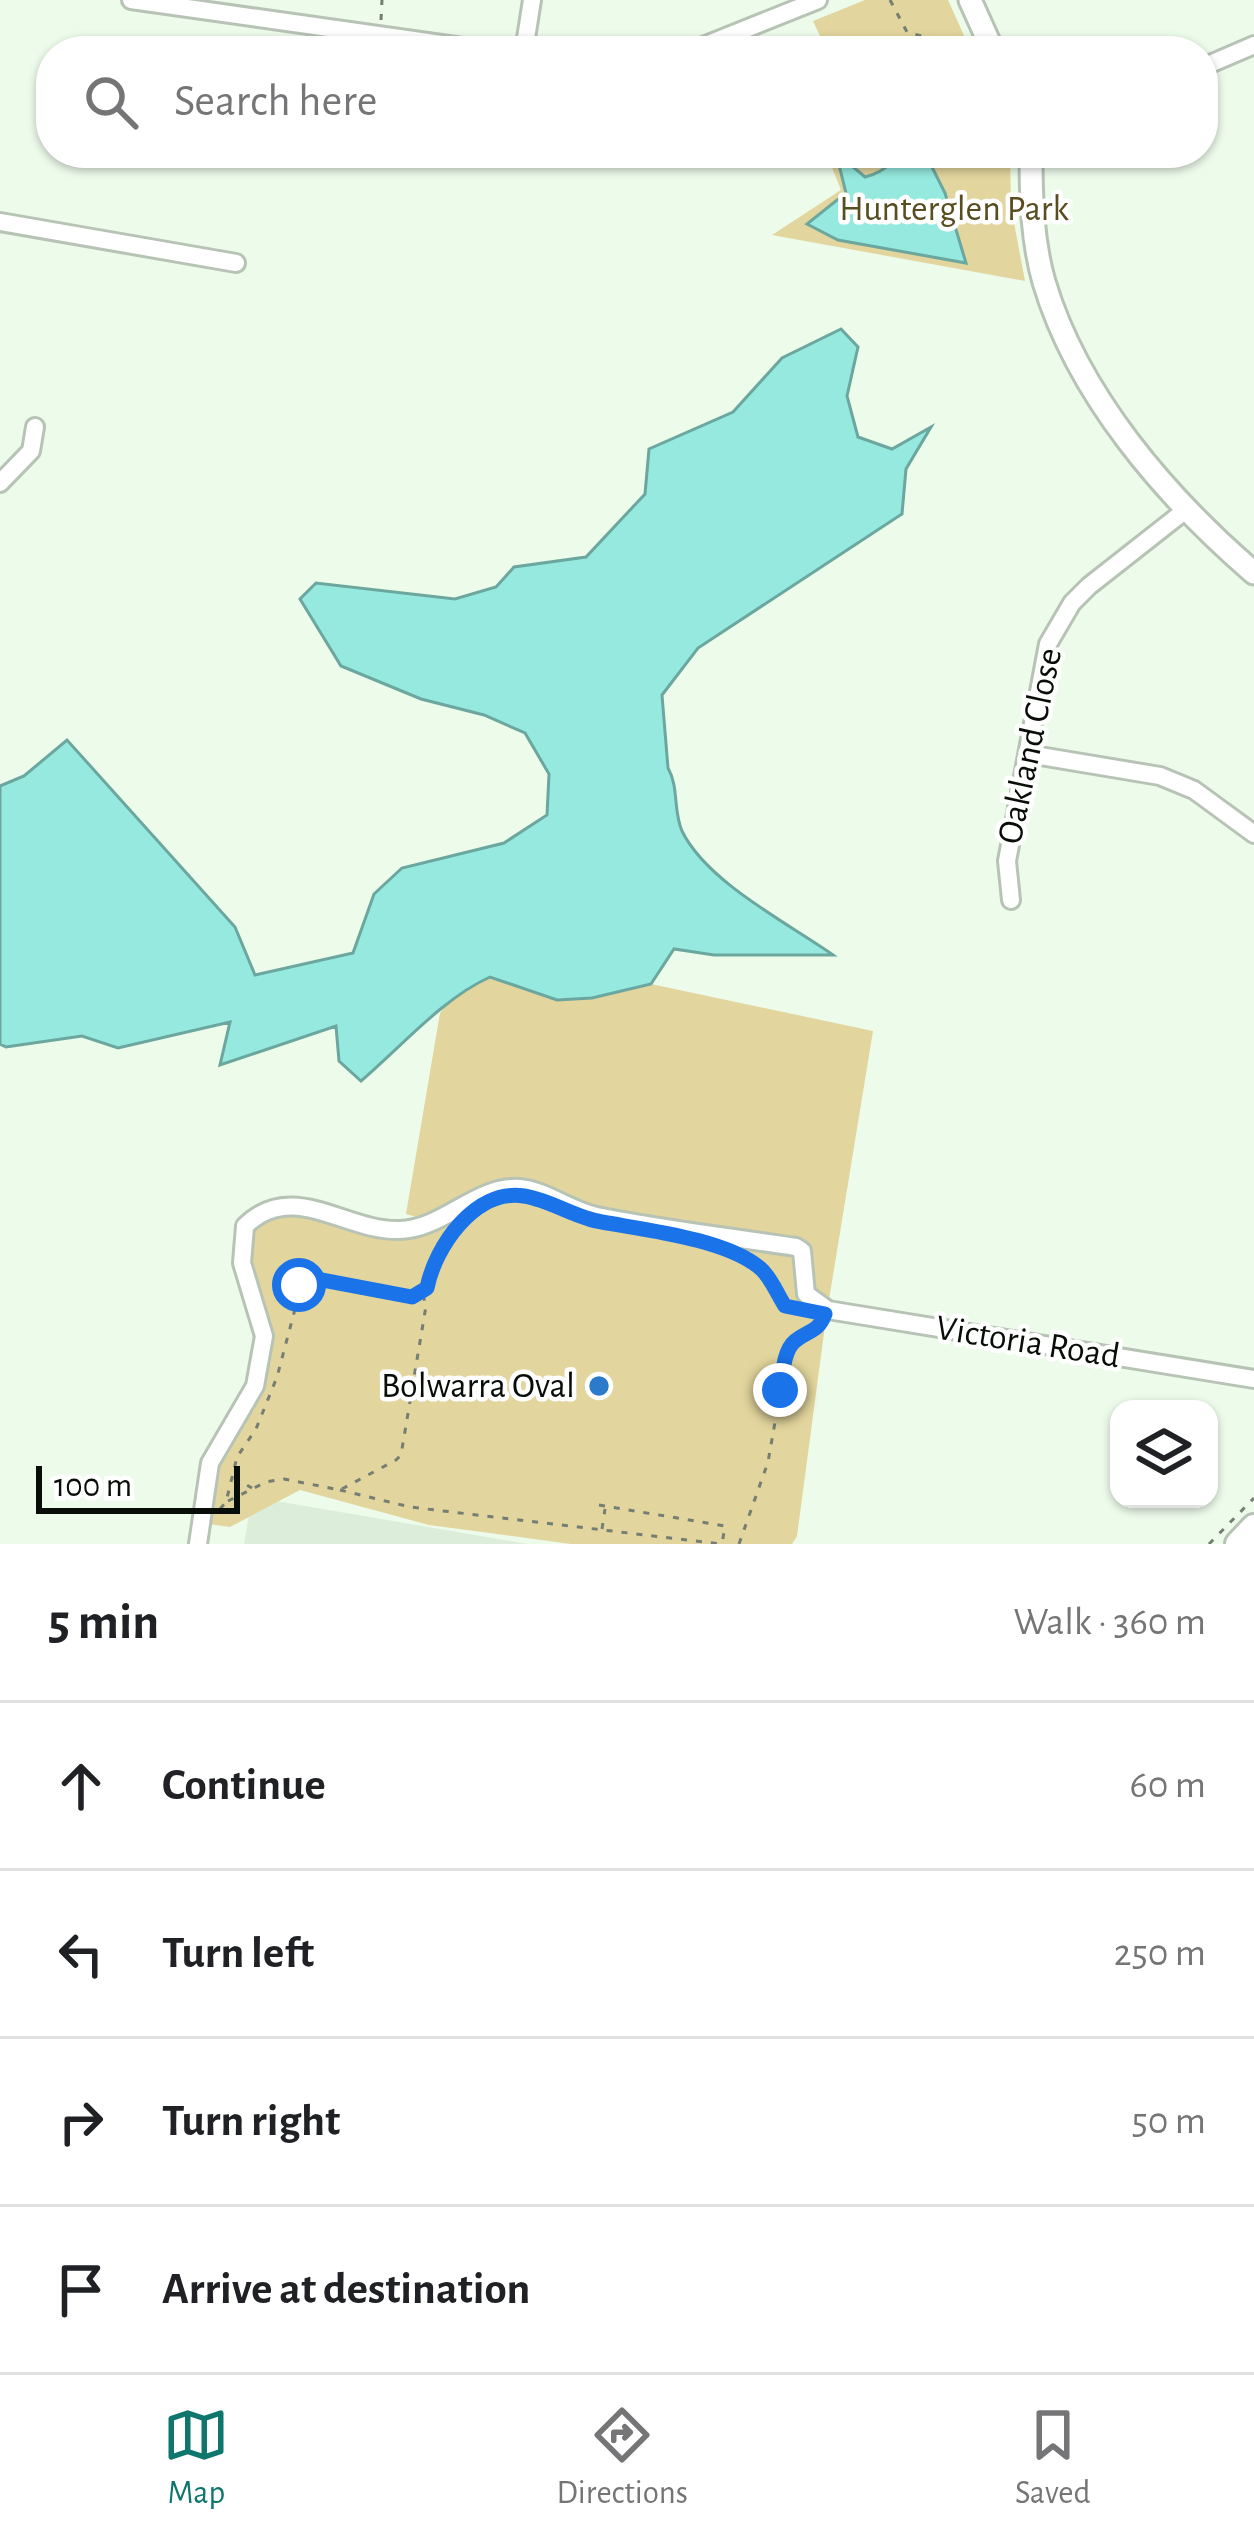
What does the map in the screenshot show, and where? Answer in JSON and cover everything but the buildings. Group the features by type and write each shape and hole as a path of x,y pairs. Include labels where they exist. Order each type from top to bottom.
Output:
{"main road":[{"path":"1238,1544 1254,1527"}],"street":[{"path":"131,0 385,36"},
{"path":"526,36 532,0"},
{"path":"728,36 818,0"},
{"path":"970,0 986,36"},
{"path":"1218,60 1254,44"},
{"path":"1032,168 1036,241 1055,314 1069,346 1158,478 1254,573"},
{"path":"0,222 236,263"},
{"path":"0,483 31,451 35,427"},
{"name":"Oakland Close","path":"1010,900 1006,861 1041,665 1058,623 1089,586 1187,509"},
{"path":"1028,754 1160,776 1194,790 1254,834"},
{"path":"198,1544 210,1463 255,1386 264,1336 242,1263 245,1226 262,1209 291,1205 399,1230 433,1222 492,1192 521,1188 591,1215 796,1247 802,1251 806,1303"},
{"name":"Victoria Road","path":"806,1303 1254,1379"}],"path":[{"path":"370,19 382,21 382,0"},
{"path":"890,0 907,32 925,36"},
{"path":"226,1502 238,1457 256,1429 277,1377 303,1279 412,1297 422,1292 455,1226"},
{"path":"714,1247 756,1265 785,1306 806,1303"},
{"path":"340,1490 391,1465 400,1455 427,1306 422,1292"},
{"path":"739,1544 768,1462 787,1354 794,1341 818,1329 825,1314"},
{"path":"232,1477 253,1488"},
{"path":"215,1516 226,1502 284,1479 410,1507 721,1544 725,1526 598,1505"},
{"path":"1209,1544 1254,1498"},
{"path":"602,1531 606,1506"}],"shaded area":[{"path":"252,1497 528,1544 244,1544"}],"green space":[{"path":"865,0 948,0 964,36 820,36 813,21"},
{"name":"Hunterglen Park","path":"832,168 1010,168 1011,207 1025,281 772,235 841,190"},
{"path":"490,977 557,1000 592,998 651,984 873,1031 826,1318 797,1536 792,1544 571,1544 429,1525 300,1490 230,1527 201,1523 210,1463 255,1386 264,1336 242,1263 245,1226 262,1209 399,1230 430,1221 406,1214 440,1013 457,992"}],"water":[{"path":"840,168 854,168 865,177 882,170 932,168 966,263 838,240 807,224 846,193"},
{"path":"841,329 858,347 847,396 858,437 892,449 931,427 906,469 902,514 698,648 662,695 668,768 682,831 694,850 749,900 833,955 714,955 674,949 651,984 592,998 557,1000 490,977 439,1010 361,1081 339,1061 336,1026 220,1065 230,1022 118,1048 82,1036 0,1044 0,786 24,776 67,740 235,927 255,975 353,953 374,894 402,868 504,843 547,815 549,774 525,733 484,715 421,699 341,666 300,599 316,583 455,599 496,587 514,567 586,557 645,494 649,449 733,412 782,358"}],"place":[{"name":"Bolwarra Oval","path":"599,1386"}],"route":[{"path":"299,1285 306,1277 412,1297 427,1288 433,1264 460,1220 507,1196 526,1196 596,1221 692,1238 756,1265 785,1306 825,1314 818,1329 794,1341 780,1390"}]}
